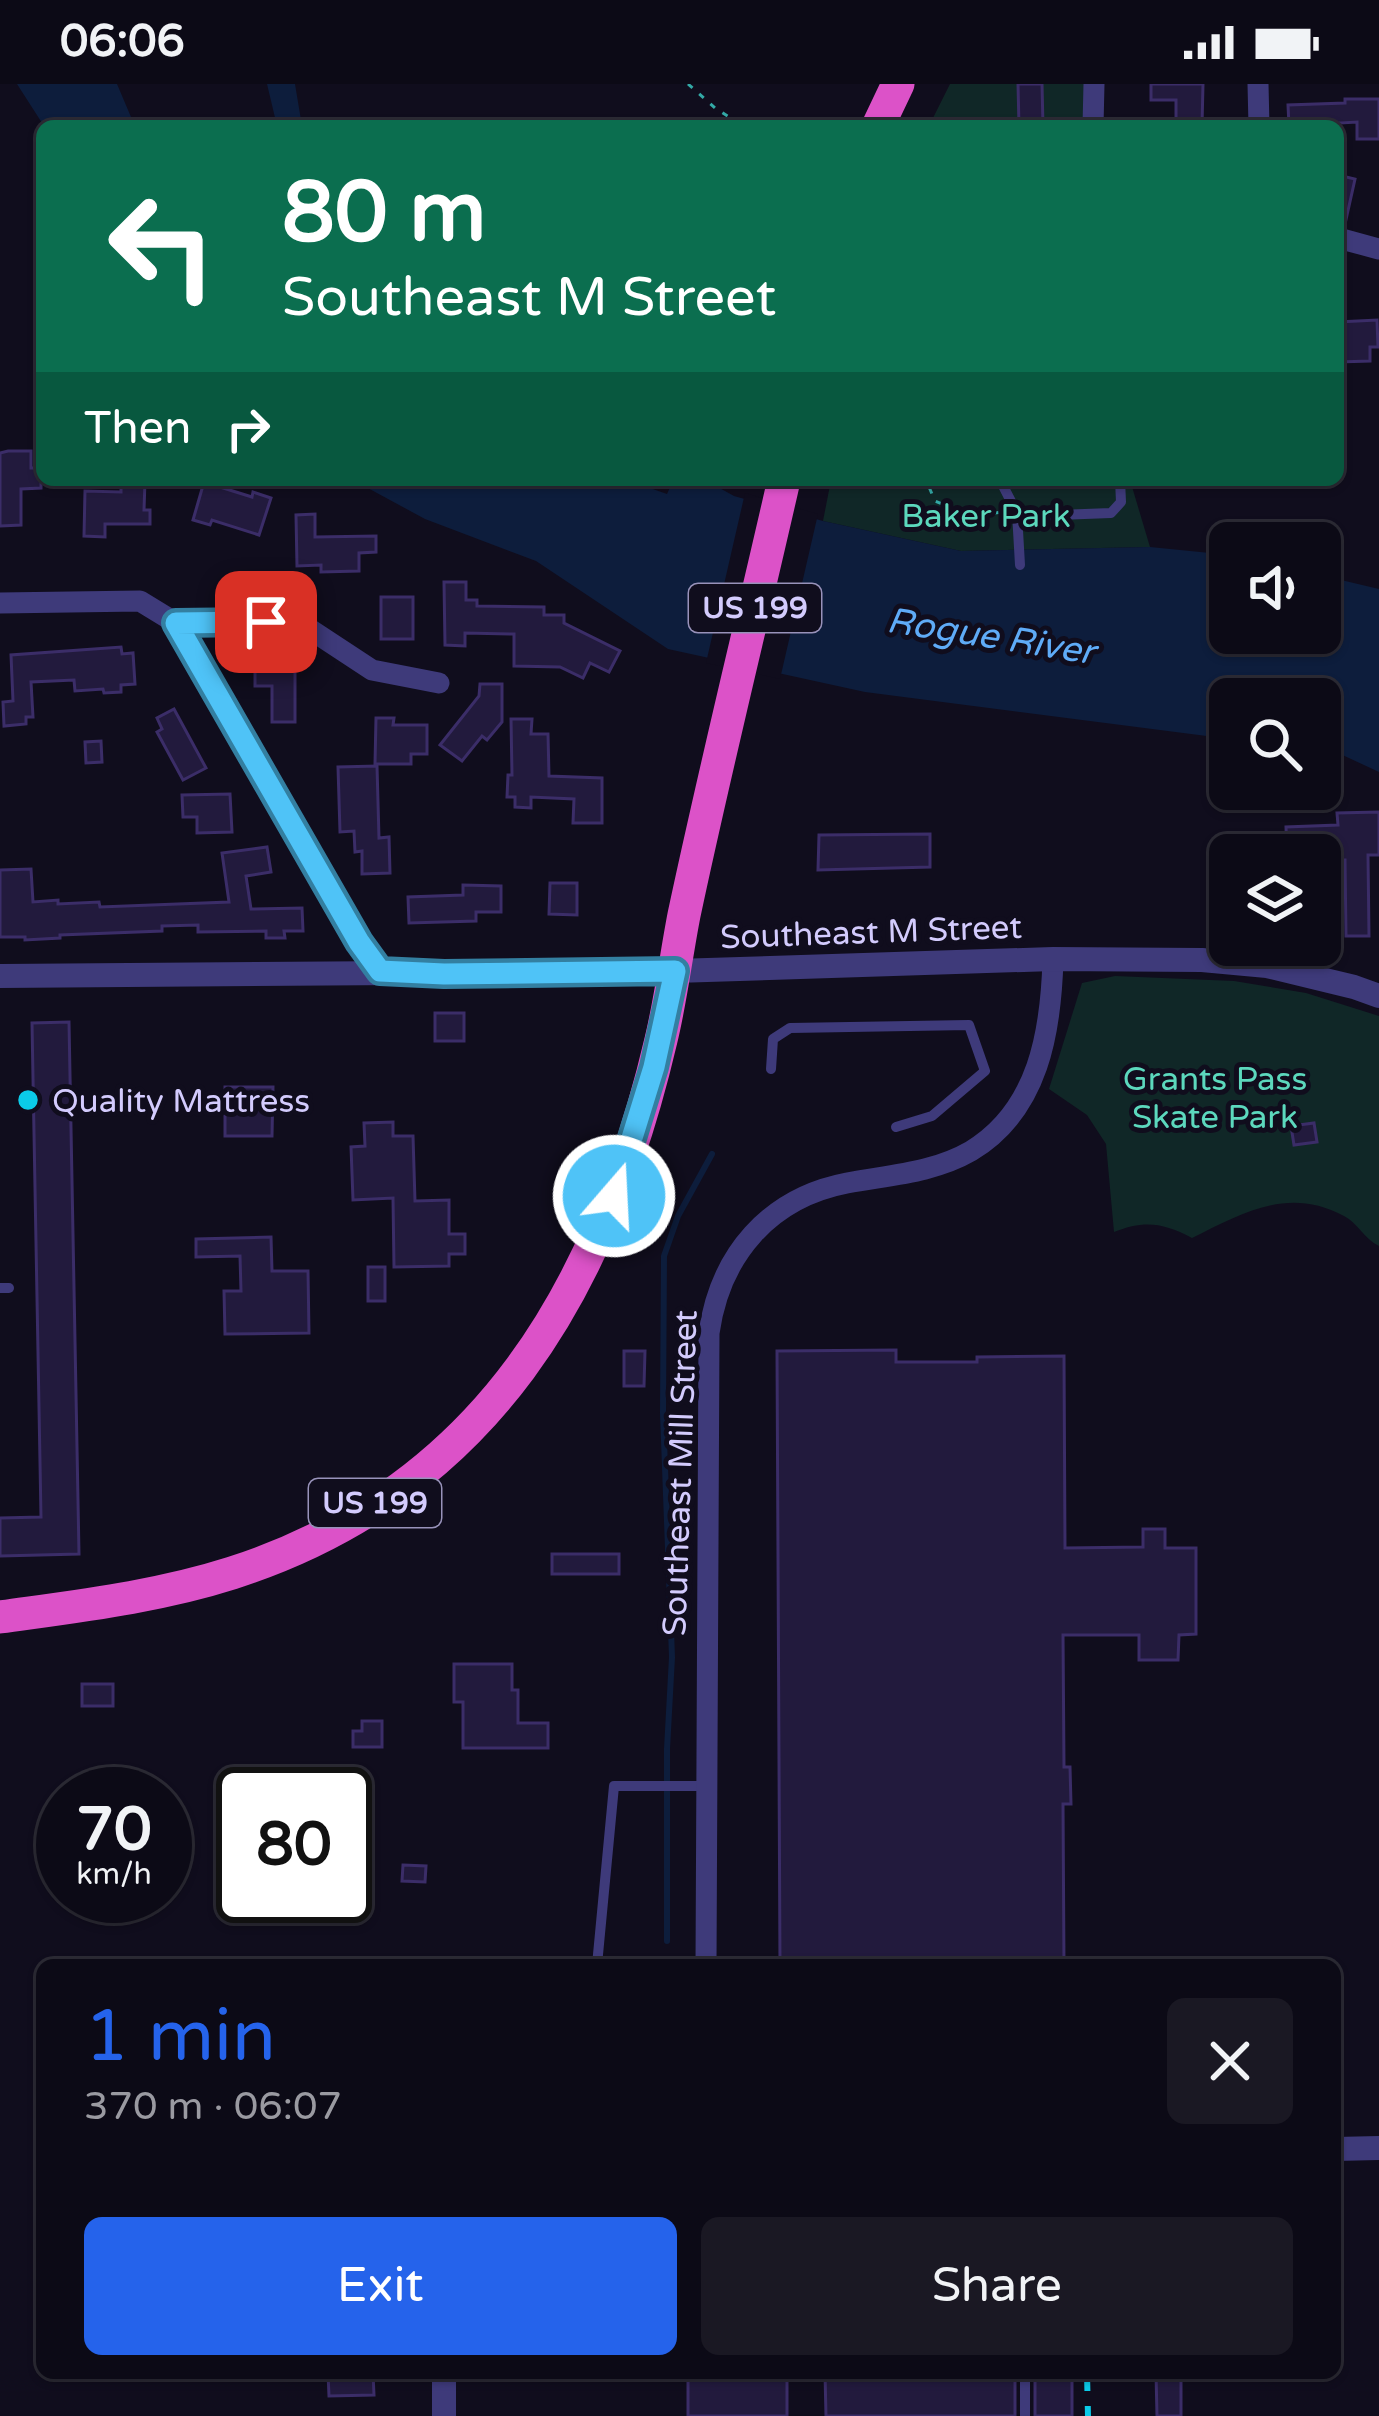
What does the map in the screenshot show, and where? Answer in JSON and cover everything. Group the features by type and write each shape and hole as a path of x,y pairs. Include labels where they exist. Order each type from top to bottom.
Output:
{"highway":[{"path":"881,120 898,84"},
{"name":"US 199","path":"0,1618 158,1592 253,1566 308,1542 414,1476 461,1436 534,1353 586,1262 640,1120 783,486"}],"street":[{"path":"1093,120 1094,84"},
{"path":"1258,84 1259,120"},
{"path":"1344,240 1379,249"},
{"path":"0,603 140,601 176,623 380,971"},
{"path":"176,623 299,622 372,670 439,683"},
{"name":"Southeast M Street","path":"0,976 675,971 1053,958 1237,962 1379,996"},
{"name":"Southeast Mill Street","path":"706,1959 712,1309 738,1250 770,1218 812,1193 951,1160 970,1152 1000,1127 1019,1103 1041,1060 1052,1006 1053,958"},
{"path":"1341,2149 1379,2148"},
{"path":"444,2379 444,2416"}],"lane":[{"path":"1003,486 1017,513 1020,565"},
{"path":"1017,513 1112,513 1121,502 1120,486"},
{"path":"771,1069 773,1039 790,1028 969,1025 985,1071 932,1116 896,1127"},
{"path":"598,1959 614,1786 706,1786"},
{"path":"1025,2379 1025,2416"}],"path":[{"path":"688,84 734,120"},
{"path":"927,486 935,501 970,516 1017,513"}],"green space":[{"path":"950,84 1097,84 1098,120 932,120"},
{"name":"Baker Park","path":"830,486 1132,486 1150,547 961,551 823,521"},
{"name":"Grants Pass Skate Park","path":"1115,976 1234,981 1306,993 1379,1016 1379,1246 1344,1216 1304,1203 1266,1206 1192,1238 1154,1225 1114,1232 1106,1144 1087,1115 1049,1089 1082,983"}],"water":[{"path":"17,84 117,84 133,120 40,120"},
{"path":"267,84 295,84 301,120 276,120"},
{"name":"Rogue River","path":"364,486 644,486 667,494 671,486 716,486 734,496 823,521 961,551 1150,547 1209,553 1209,654 1341,654 1341,580 1379,589 1379,772 1341,754 1341,678 1209,678 1209,736 865,692 668,649 536,561 425,519"}],"pier":[{"path":"745,493 818,514 780,679 706,663"}],"building":[{"path":"1018,84 1042,84 1043,120 1019,120"},
{"path":"1151,84 1203,84 1202,120 1176,120 1176,100 1151,100"},
{"path":"1345,99 1379,99 1379,139 1357,139 1357,122 1289,120 1288,105 1345,103"},
{"path":"1344,176 1355,179 1344,224"},
{"path":"1377,320 1378,347 1370,347 1370,361 1344,362 1344,322"},
{"path":"31,451 31,468 36,468 36,486 41,488 21,489 21,525 0,526 0,453"},
{"path":"121,486 145,486 144,510 150,510 150,524 105,524 105,537 84,536 85,491 121,492"},
{"path":"203,486 271,498 259,535 212,520 210,525 193,520"},
{"path":"315,514 315,537 376,536 376,552 359,553 359,571 321,572 321,565 297,566 296,515"},
{"path":"444,582 466,582 466,600 477,600 477,606 544,607 544,615 564,615 564,623 620,651 609,672 590,663 583,678 560,667 514,666 514,634 465,633 465,646 445,645"},
{"path":"381,597 413,597 413,639 381,639"},
{"path":"121,647 122,654 133,653 135,684 121,685 121,692 104,693 103,689 75,691 74,680 31,682 33,717 26,717 26,724 4,726 3,702 13,701 11,655"},
{"path":"255,662 295,662 295,722 272,722 272,686 255,686"},
{"path":"480,684 502,684 502,722 487,740 482,736 462,761 440,745 479,696"},
{"path":"174,709 206,768 183,780 157,732 162,729 157,718"},
{"path":"376,718 394,718 393,725 427,725 427,754 411,754 411,764 375,764"},
{"path":"511,719 532,719 531,734 548,734 549,776 602,778 602,823 573,823 574,799 531,797 531,808 515,807 515,797 507,797 508,775 512,775"},
{"path":"101,741 102,762 86,763 85,742"},
{"path":"377,766 379,838 389,837 390,873 362,874 362,851 355,852 354,831 340,832 338,767"},
{"path":"230,794 232,832 197,833 197,817 183,817 182,795"},
{"path":"1379,812 1379,855 1368,855 1369,936 1346,936 1341,834 1286,834 1286,827 1338,825 1337,813"},
{"path":"930,834 930,867 818,870 819,835"},
{"path":"267,847 271,872 246,876 251,909 302,908 303,931 284,931 285,938 266,938 266,931 198,932 198,925 60,938 0,937 0,870 31,869 33,902 99,902 100,907 229,902 222,853"},
{"path":"550,883 577,883 577,915 549,914"},
{"path":"463,885 501,886 501,912 476,912 476,921 409,923 408,897 463,895"},
{"path":"435,1013 464,1013 464,1041 435,1041"},
{"path":"69,1022 79,1554 0,1556 0,1518 41,1517 32,1023"},
{"path":"225,1087 273,1087 272,1136 225,1136"},
{"path":"393,1122 393,1136 413,1136 415,1201 449,1200 449,1234 465,1234 465,1254 449,1254 449,1266 394,1267 393,1198 353,1200 351,1147 365,1146 364,1123"},
{"path":"1314,1123 1317,1142 1294,1145 1291,1126"},
{"path":"271,1237 272,1271 308,1271 309,1333 225,1334 224,1291 241,1291 240,1256 196,1257 196,1239"},
{"path":"368,1267 385,1267 385,1301 368,1301"},
{"path":"896,1350 896,1362 1064,1356 1065,1548 1143,1547 1143,1529 1165,1529 1165,1548 1196,1548 1196,1634 1179,1635 1178,1660 1139,1660 1139,1635 1063,1635 1064,1767 1070,1767 1071,1804 1063,1804 1064,1959 780,1959 777,1351"},
{"path":"624,1351 645,1351 644,1386 624,1386"},
{"path":"552,1554 619,1554 619,1574 552,1574"},
{"path":"454,1664 512,1664 518,1723 548,1723 548,1748 463,1748 463,1702 454,1702"},
{"path":"82,1684 113,1684 113,1706 82,1706"},
{"path":"362,1721 382,1721 382,1747 353,1747 353,1731 362,1731"},
{"path":"403,1865 426,1866 425,1882 402,1881"},
{"path":"328,2379 373,2379 374,2395 329,2396"},
{"path":"688,2379 787,2379 787,2416 688,2416"},
{"path":"825,2379 1015,2379 1015,2416 826,2416"},
{"path":"1035,2379 1072,2379 1072,2416 1035,2416"},
{"path":"1156,2379 1181,2379 1181,2416 1157,2416"}],"waterway":[{"path":"667,1941 672,1657 663,1413 664,1256 678,1216 712,1154"}],"railway":[{"path":"1087,2379 1088,2416"}],"place":[{"name":"Quality Mattress","path":"28,1100"}],"route":[{"path":"266,622 176,623 380,971 675,971 640,1120 614,1196"}]}
